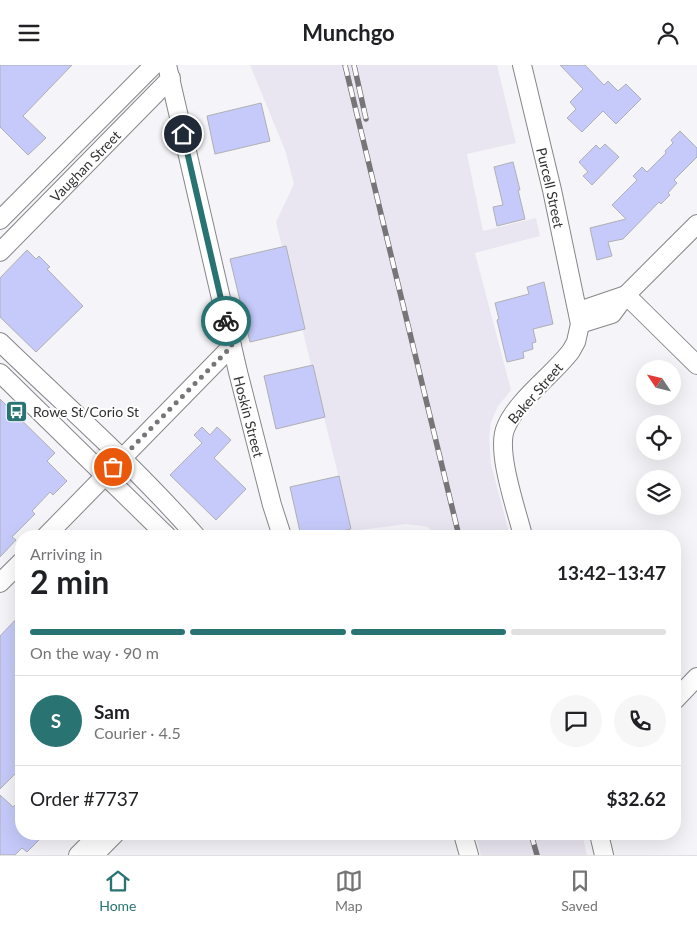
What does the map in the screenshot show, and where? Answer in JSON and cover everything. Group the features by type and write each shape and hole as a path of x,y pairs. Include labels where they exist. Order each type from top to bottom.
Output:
{"street":[{"name":"Vaughan Street","path":"0,220 154,65"},
{"name":"Purcell Street","path":"522,65 579,317"},
{"name":"Vaughan Street","path":"0,252 169,72"},
{"name":"Hoskin Street","path":"169,72 232,346 280,530"},
{"path":"579,317 612,314 626,295 697,224"},
{"path":"626,295 697,365"},
{"name":"Baker Street","path":"521,530 506,471 502,437 506,426 523,403 571,351 579,334 579,317"},
{"path":"0,341 122,459 191,530"},
{"path":"52,530 232,346"},
{"path":"0,373 162,530"},
{"name":"Hoskin Street","path":"272,505 274,530"},
{"path":"0,583 15,568"},
{"path":"681,694 697,677"},
{"path":"78,855 93,840"},
{"path":"94,855 109,840"},
{"path":"600,840 604,855"}],"shaded area":[{"path":"250,65 497,65 516,143 467,154 483,231 536,218 540,236 475,253 511,390 498,406 491,422 489,439 491,464 508,530 430,530 429,527 407,524 352,530 276,222 294,184 285,150"},
{"path":"477,840 583,840 587,855 481,855"}],"building":[{"path":"0,65 72,65 23,116 46,138 28,155 0,127"},
{"path":"560,65 585,65 604,85 608,81 618,91 626,84 641,99 616,124 603,111 582,132 567,118 576,109 570,102 583,89"},
{"path":"261,103 270,141 215,154 207,116"},
{"path":"680,131 697,148 697,157 674,180 677,183 668,193 670,195 661,204 659,202 623,239 608,242 612,256 597,260 590,228 626,219 612,205 637,180 633,176 642,167 647,172 666,153 665,151 673,143 671,140"},
{"path":"605,144 619,157 592,185 583,176 588,172 579,162 596,145 600,149"},
{"path":"513,162 525,219 497,226 493,207 503,205 494,167"},
{"path":"286,246 305,329 250,342 230,259"},
{"path":"27,250 36,259 39,256 50,267 47,269 83,306 36,352 0,317 0,278"},
{"path":"544,282 553,324 533,329 536,342 532,343 533,349 523,352 524,358 507,362 495,303 529,294 527,287"},
{"path":"313,365 325,417 276,429 264,376"},
{"path":"0,399 55,453 47,461 67,481 53,495 50,492 32,511 35,514 19,530 15,530 15,534 12,537 15,541 0,557"},
{"path":"202,427 210,435 217,427 231,440 214,458 246,489 216,520 170,475 202,443 194,435"},
{"path":"339,476 351,529 300,530 290,487"},
{"path":"15,620 15,774 0,789 0,636"},
{"path":"0,795 13,807 15,805 15,840 39,840 27,852 22,848 15,855 0,855"}],"railway":[{"path":"345,65 458,530"},
{"path":"354,65 366,119"},
{"path":"533,840 537,855"}],"way so far":[{"path":"113,467 232,346 226,321"}],"place":[{"name":"Rowe St/Corio St","path":"17,411"}],"route":[{"path":"183,134 226,321"}]}
